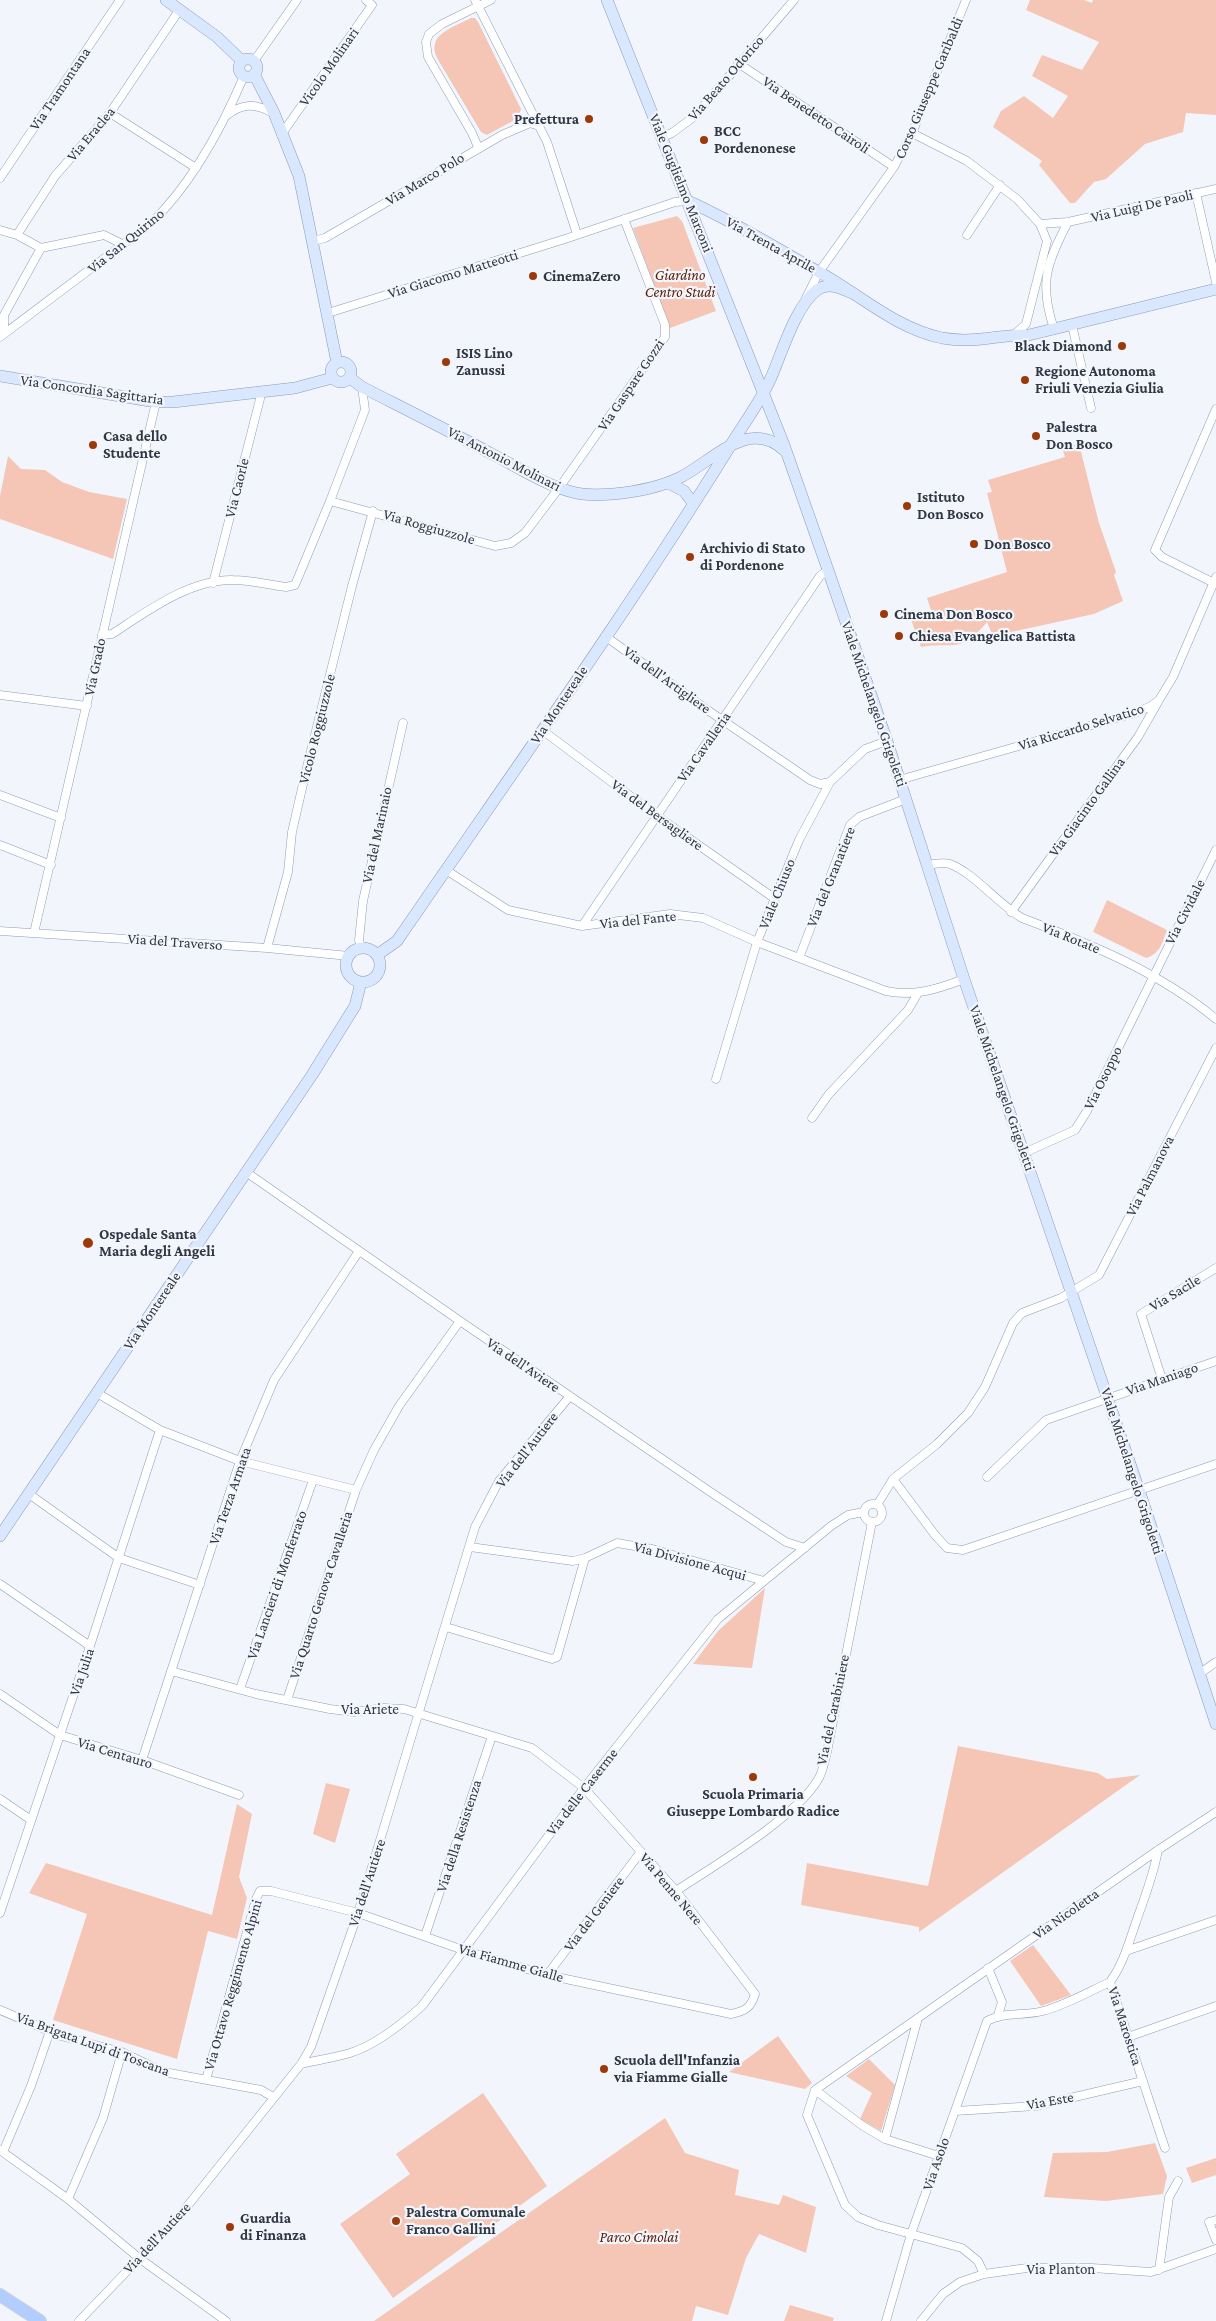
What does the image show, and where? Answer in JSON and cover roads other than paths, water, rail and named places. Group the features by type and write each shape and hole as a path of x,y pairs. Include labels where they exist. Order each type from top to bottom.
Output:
{"main road":[{"name":"Viale Guglielmo Marconi","path":"607,0 688,201 762,394 787,452"},
{"path":"175,4 217,37 242,61"},
{"path":"242,61 249,59 254,62 257,68 249,75"},
{"path":"242,61 239,70 249,75 274,113 298,176 337,363 331,368 332,378 340,383 350,378"},
{"name":"Via Trenta Aprile","path":"688,201 819,272 897,320 934,336 960,340 981,340 1015,334 1029,335 1216,289"},
{"name":"Via Montereale","path":"377,955 397,941 542,730 701,491 762,394 802,309 810,298 823,287 838,287 852,293"},
{"name":"Via Antonio Molinari","path":"337,363 344,362 348,365 351,372 350,378 362,387 559,488 583,494 613,494 668,483 681,477 730,446"},
{"name":"Via Concordia Sagittaria","path":"0,376 156,402 174,402 295,388 332,378"},
{"path":"730,446 742,440 762,438 771,440 787,452"},
{"name":"Viale Michelangelo Grigoletti","path":"787,452 887,741 964,979 1108,1398 1216,1724"},
{"path":"681,477 692,481 701,491"},
{"path":"668,483 684,491 693,503"},
{"path":"361,948 370,949 377,955 380,965 376,976 372,979 361,982 352,977 348,972 347,962 349,956 361,948"},
{"name":"Via Montereale","path":"0,1536 246,1172 355,1006 361,982"},
{"path":"0,2295 40,2321"}],"street":[{"name":"Via Tramontana","path":"0,178 120,0"},
{"path":"254,62 298,0"},
{"name":"Vicolo Molinari","path":"281,135 372,5 366,0"},
{"path":"478,147 472,133 431,63 426,49 426,42 434,29 477,3 491,0"},
{"name":"Via Beato Odorico","path":"662,137 672,133 696,116 794,0"},
{"name":"Corso Giuseppe Garibaldi","path":"802,309 819,272 894,167 912,133 966,0"},
{"path":"477,3 539,126 557,169 577,234"},
{"name":"Via Eraclea","path":"17,235 56,176 110,113 175,4"},
{"name":"Via Benedetto Cairoli","path":"738,64 894,167"},
{"name":"Via San Quirino","path":"2,335 150,224 167,208 183,189 196,168 249,75"},
{"path":"223,118 232,111 249,105 260,106 274,113"},
{"path":"110,113 196,168"},
{"name":"Via Marco Polo","path":"313,241 326,238 478,147 530,123 539,126"},
{"path":"912,133 967,160 1000,184 1040,224 1048,241 1026,324 1015,334"},
{"path":"967,235 1000,184"},
{"name":"Via Luigi De Paoli","path":"1040,224 1068,222 1216,189"},
{"path":"1196,193 1216,282"},
{"name":"Via Giacomo Matteotti","path":"328,313 565,240 577,234 675,202 688,201"},
{"name":"Via Gaspare Gozzi","path":"525,533 559,488 664,338 665,325 662,316 624,219"},
{"path":"1054,330 1045,301 1046,278 1055,246 1068,222"},
{"path":"0,230 17,235 41,248 104,235 122,244"},
{"path":"2,335 4,315 38,257 41,248"},
{"path":"1072,325 1091,408"},
{"path":"102,635 112,634 174,595 213,583 231,580 286,587 295,585 365,410 362,387"},
{"name":"Via Caorle","path":"213,583 260,399 259,392"},
{"name":"Via Grado","path":"34,933 62,818 156,402"},
{"path":"1215,581 1162,557 1155,550 1216,409"},
{"name":"Via Roggiuzzole","path":"330,501 373,511 494,546 511,543 525,533"},
{"name":"Vicolo Roggiuzzole","path":"267,948 288,872 292,832 306,771 352,586 373,511"},
{"name":"Via Cavalleria","path":"582,926 820,576 828,570"},
{"name":"Via Riccardo Selvatico","path":"900,780 1135,713 1159,700 1173,677 1215,581"},
{"name":"Via dell'Artigliere","path":"605,636 810,780 820,784 830,782"},
{"path":"0,695 87,706"},
{"name":"Via Giacinto Gallina","path":"1011,912 1138,737 1159,700"},
{"name":"Via del Marinaio","path":"361,948 359,940 363,901 403,723"},
{"name":"Via del Bersagliere","path":"542,730 657,816 774,898"},
{"name":"Viale Chiuso","path":"716,1079 757,942 799,840 830,782 865,749 887,741"},
{"path":"0,794 62,818"},
{"name":"Via del Granatiere","path":"799,958 850,825 859,816 906,799"},
{"path":"0,845 51,864"},
{"name":"Via Cividale","path":"1153,976 1216,850"},
{"name":"Via Rotate","path":"927,864 949,864 966,873 1011,912 1094,946 1153,976 1193,1000 1216,1019"},
{"name":"Via del Fante","path":"446,870 508,910 582,926 670,914 703,918 757,942 886,991 903,995 918,993 964,979"},
{"name":"Via del Traverso","path":"0,931 267,948 349,956"},
{"name":"Via Osoppo","path":"1024,1153 1075,1130 1087,1112 1153,976"},
{"path":"812,1118 829,1094 908,1010 918,993"},
{"name":"Via Palmanova","path":"1072,1292 1099,1275 1216,1048"},
{"name":"Via dell'Aviere","path":"246,1172 359,1252 786,1542 805,1548"},
{"name":"Via Terza Armata","path":"142,1760 240,1461 274,1380 359,1252"},
{"name":"Via Sacile","path":"1162,1379 1141,1314 1216,1268"},
{"path":"864,1512 867,1519 872,1522 880,1519 882,1514 881,1508 877,1505 893,1479 937,1444 968,1413 985,1387 1013,1323 1022,1313 1072,1292"},
{"name":"Via Quarto Genova Cavalleria","path":"287,1700 356,1490 374,1450 399,1406 460,1321"},
{"name":"Via Maniago","path":"987,1477 1046,1420 1216,1361"},
{"path":"97,1393 160,1430 240,1461 356,1490"},
{"name":"Via dell'Autiere","path":"79,2321 178,2219 301,2064 325,2010 358,1913 476,1528 499,1482 570,1396"},
{"name":"Via Julia","path":"0,1913 160,1430"},
{"path":"893,1479 947,1548 963,1550 1216,1464"},
{"name":"Via Lancieri di Monferrato","path":"240,1689 313,1480"},
{"path":"29,1494 119,1558 200,1585"},
{"name":"Via delle Caserme","path":"301,2064 351,2053 400,2024 422,2006 584,1788 718,1619 805,1548 848,1516 864,1512 869,1505 877,1505"},
{"name":"Via del Carabiniere","path":"676,1891 772,1826 799,1802 819,1778 827,1752 872,1522"},
{"name":"Via Divisione Acqui","path":"470,1547 573,1561 585,1558 617,1543 652,1549 764,1581"},
{"path":"446,1627 552,1659 558,1657 585,1558"},
{"path":"0,1584 90,1646"},
{"path":"1199,1674 1216,1662"},
{"name":"Via Ariete","path":"171,1671 304,1705 354,1712 384,1708 420,1712 532,1748 584,1788"},
{"name":"Via Centauro","path":"0,1694 60,1735 142,1760 239,1795"},
{"name":"Via della Resistenza","path":"425,1936 492,1736"},
{"name":"Via Penne Nere","path":"584,1788 640,1853 676,1891 755,1994"},
{"path":"0,1799 32,1820"},
{"name":"Via Nicoletta","path":"815,2090 1158,1850 1216,1812"},
{"name":"Via Marostica","path":"1158,1850 1154,1876 1118,1971 1110,1982 1165,2148"},
{"name":"Via del Geniere","path":"548,1975 640,1853"},
{"name":"Via Fiamme Gialle","path":"260,1891 271,1891 358,1913 463,1950 548,1975 731,2014 743,2012 752,2006 755,1994"},
{"name":"Via Ottavo Reggimento Alpini","path":"206,2080 256,1899 260,1891"},
{"path":"1126,1951 1216,1920"},
{"path":"988,1968 1002,2002 998,2015 1032,2014 1045,2011 1110,1982"},
{"path":"1128,2038 1216,2006"},
{"name":"Via Brigata Lupi di Toscana","path":"0,2010 50,2031 122,2052 164,2072 261,2090 273,2098"},
{"name":"Via Asolo","path":"886,2321 911,2234 981,2034 987,2021 998,2015"},
{"path":"885,2139 918,2018"},
{"path":"50,2031 31,2086 2,2151 68,2199 139,2258 226,2321"},
{"path":"68,2199 103,2118 122,2052"},
{"name":"Via Este","path":"955,2111 1036,2106 1143,2082"},
{"path":"939,2156 885,2139 863,2126 815,2090 807,2115 845,2205 858,2217 962,2248 978,2261 984,2274"},
{"path":"1158,2270 1169,2197 1178,2181"},
{"path":"1216,2220 1209,2222 1216,2240"},
{"name":"Via Planton","path":"921,2321 943,2294 960,2282 984,2274 1027,2268 1092,2268 1151,2272 1216,2249"}],"place":[{"name":"Prefettura","path":"589,119"},
{"name":"BCC Pordenonese","path":"704,140"},
{"name":"CinemaZero","path":"533,276"},
{"name":"Black Diamond","path":"1122,346"},
{"name":"ISIS Lino Zanussi","path":"446,362"},
{"name":"Regione Autonoma Friuli Venezia Giulia","path":"1025,380"},
{"name":"Palestra Don Bosco","path":"1036,436"},
{"name":"Casa dello Studente","path":"93,445"},
{"name":"Istituto Don Bosco","path":"907,506"},
{"name":"Don Bosco","path":"974,544"},
{"name":"Archivio di Stato di Pordenone","path":"690,557"},
{"name":"Cinema Don Bosco","path":"884,614"},
{"name":"Chiesa Evangelica Battista","path":"899,636"},
{"name":"Ospedale Santa Maria degli Angeli","path":"88,1243"},
{"name":"Scuola Primaria Giuseppe Lombardo Radice","path":"753,1777"},
{"name":"Scuola dell'Infanzia via Fiamme Gialle","path":"604,2069"},
{"name":"Palestra Comunale Franco Gallini","path":"396,2221"},
{"name":"Guardia di Finanza","path":"230,2227"}],"park label":[{"name":"Giardino Centro Studi","path":"680,284"},
{"name":"Parco Cimolai","path":"639,2237"}]}
